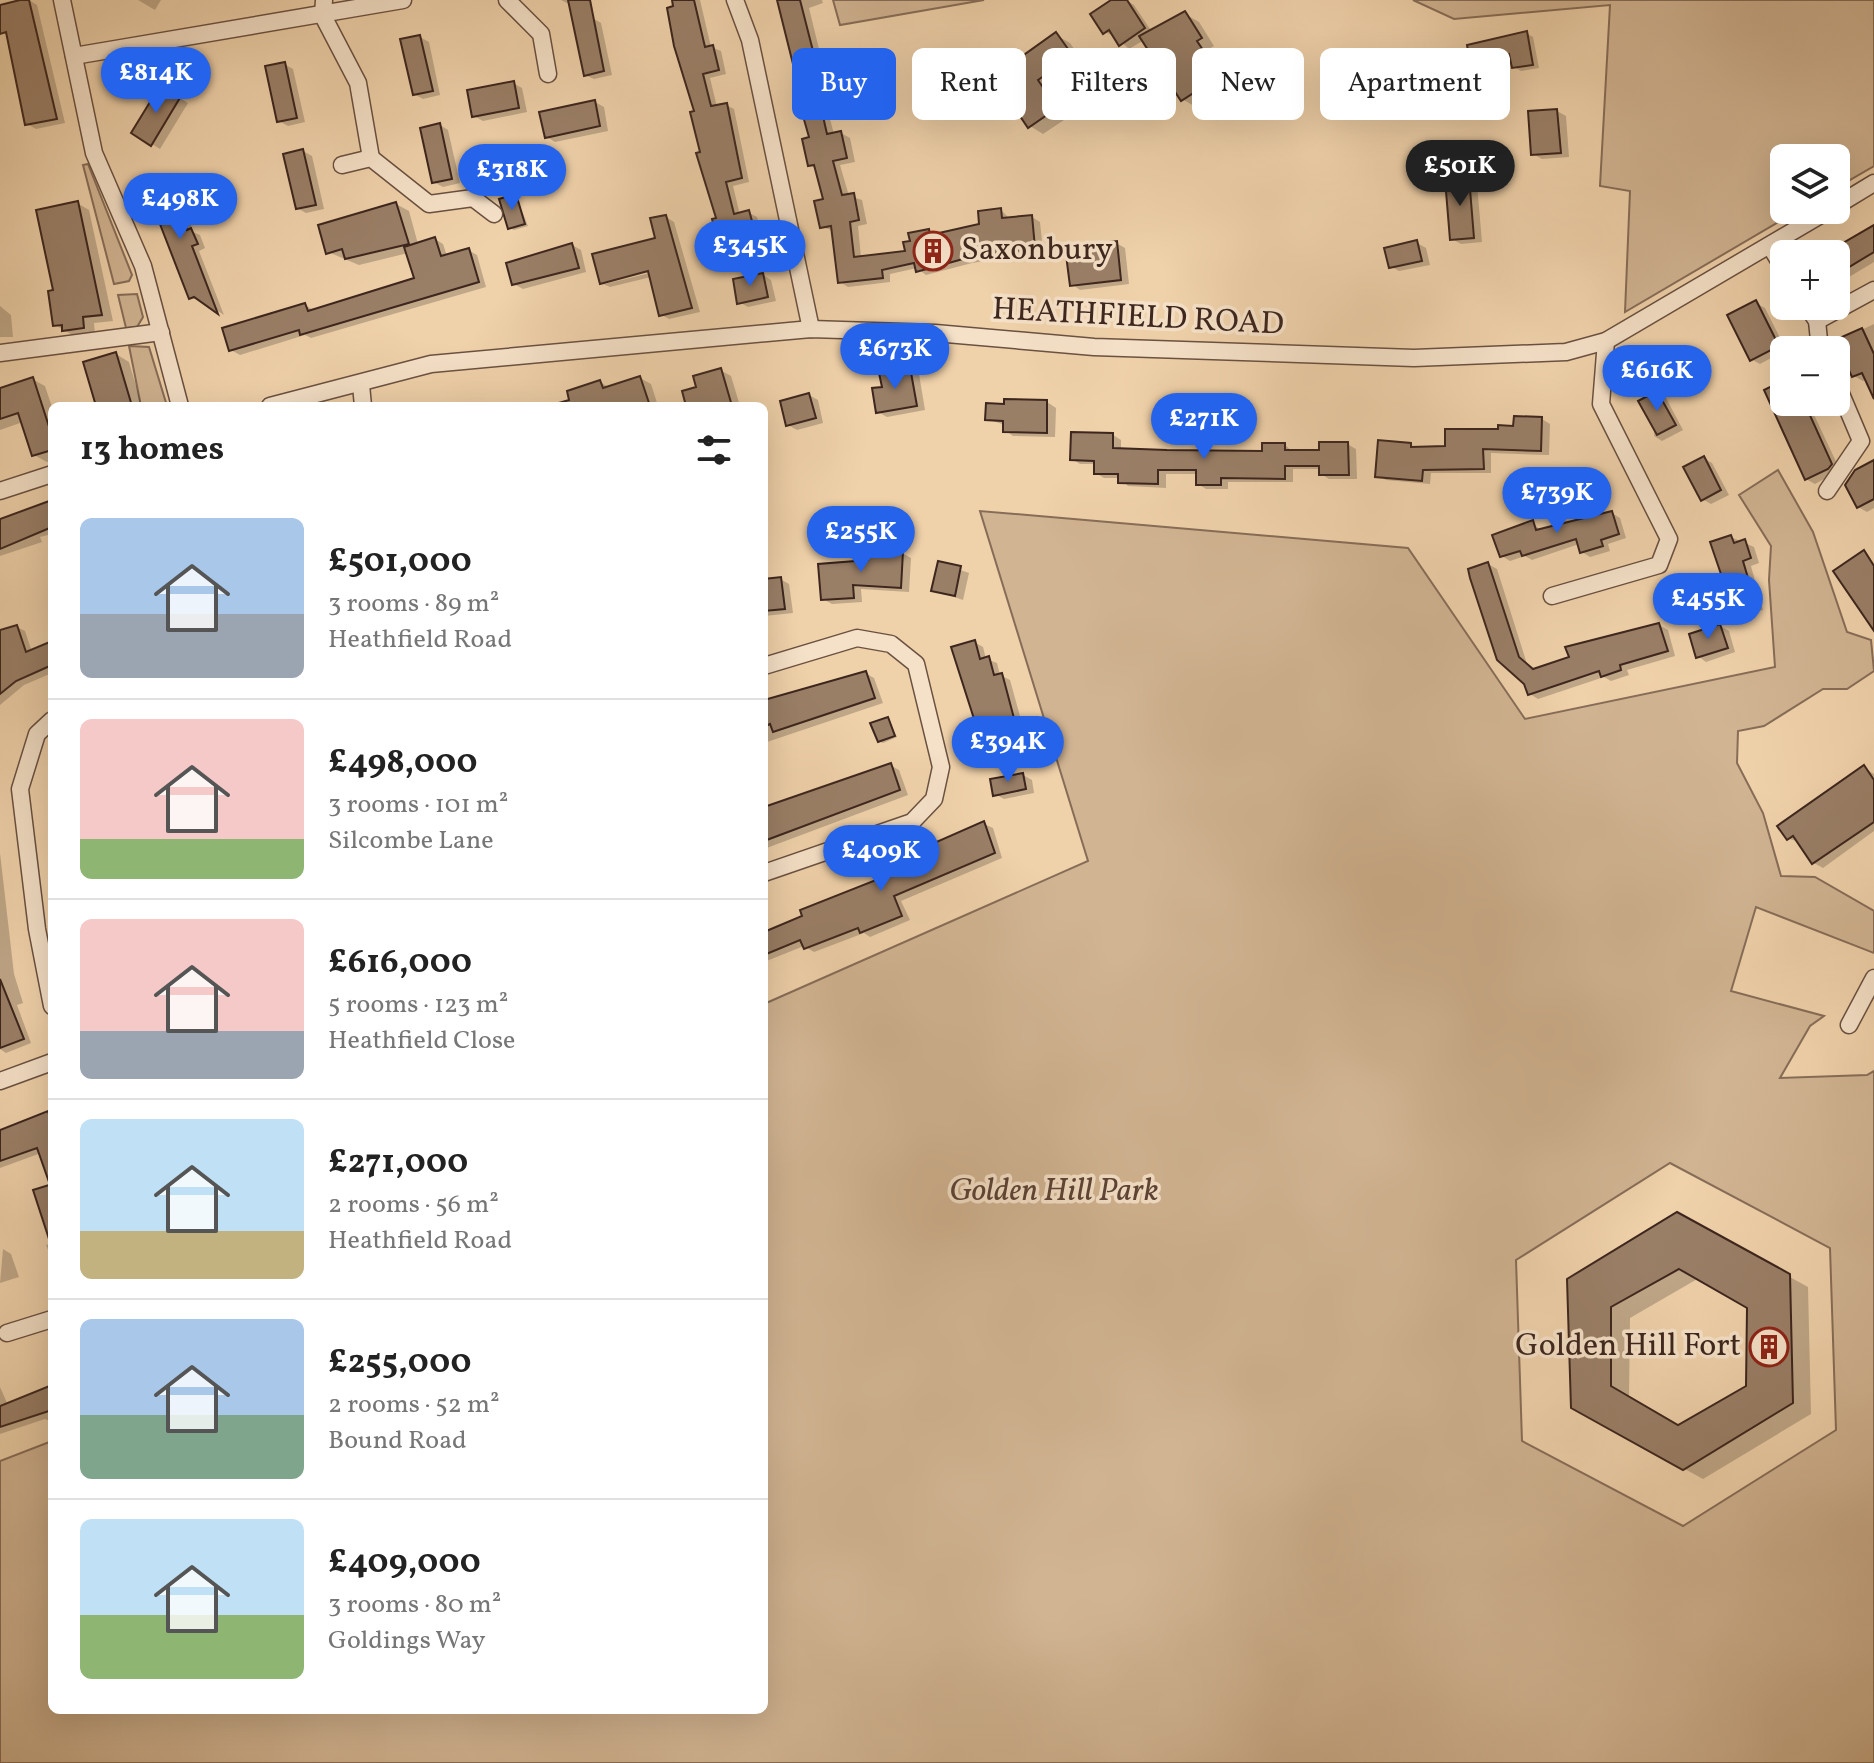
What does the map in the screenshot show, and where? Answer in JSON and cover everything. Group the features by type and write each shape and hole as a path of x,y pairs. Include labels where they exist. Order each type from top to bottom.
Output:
{"street":[{"path":"62,0 96,157 143,266 179,402"},
{"path":"74,56 323,8 403,0"},
{"path":"507,0 541,34 548,74"},
{"path":"735,0 750,40 811,329"},
{"path":"323,8 358,83 371,158 429,204 473,198 494,214"},
{"path":"342,165 371,158"},
{"path":"1850,198 1874,183"},
{"name":"HEATHFIELD ROAD","path":"1780,240 1806,224"},
{"name":"HEATHFIELD ROAD","path":"287,402 361,385 431,364 811,329 935,333 1094,347 1414,358 1566,352 1606,341 1770,246"},
{"path":"1819,336 1817,321 1874,290"},
{"path":"0,353 161,332"},
{"path":"1552,596 1659,565 1669,539 1601,404 1606,341"},
{"path":"361,385 363,402"},
{"path":"1827,491 1868,441 1850,409"},
{"path":"0,491 48,475"},
{"path":"768,665 857,638 891,644 916,664 941,767 934,799 912,822 768,872"},
{"path":"48,724 37,734 20,789 37,929 48,985"},
{"path":"1849,1025 1874,978"},
{"path":"0,1081 48,1063"},
{"path":"7,1333 48,1320"}],"green space":[{"path":"833,0 984,0 840,25"},
{"path":"1413,0 1874,0 1874,166 1850,180 1850,144 1770,144 1770,224 1775,224 1625,312 1630,191 1600,186 1610,5 1454,19"},
{"path":"88,164 132,275 129,281 114,284 83,165"},
{"path":"137,294 143,317 137,327 126,328 118,295"},
{"path":"129,346 149,347 166,402 140,402"},
{"name":"Golden Hill Park","path":"1778,470 1813,532 1847,632 1871,640 1874,671 1847,689 1823,689 1764,726 1738,731 1737,763 1763,813 1781,876 1815,877 1874,911 1874,953 1756,907 1731,991 1824,1016 1810,1026 1780,1078 1867,1075 1874,1071 1874,1763 0,1763 0,1461 48,1443 48,1714 768,1714 768,1002 1088,861 980,511 1408,548 1525,719 1775,667 1769,580 1771,546 1739,495","holes":["1670,1163 1830,1248 1836,1430 1683,1526 1522,1441 1516,1260"]}],"building":[{"path":"29,0 57,119 25,125 6,32 0,34 0,5"},
{"path":"568,0 590,0 604,71 584,76"},
{"path":"672,0 694,0 705,47 713,45 719,70 703,74 711,106 727,103 742,178 726,182 734,214 749,210 756,236 719,245 712,219 716,218 696,153 700,152 690,112 694,111 674,46 667,8 673,6"},
{"path":"777,0 800,0 812,48 792,48 792,60"},
{"path":"1111,0 1127,0 1145,28 1119,46 1109,30 1103,34 1090,14"},
{"path":"1185,11 1202,38 1197,41 1202,48 1192,48 1192,94 1181,101 1176,93 1176,48 1147,48 1139,36"},
{"path":"1527,31 1533,65 1512,68 1510,48 1468,48 1467,45"},
{"path":"1056,32 1067,48 1042,48 1042,77 1038,80 1042,86 1042,118 1028,128 1023,120 1026,120 1026,53"},
{"path":"420,35 433,91 413,95 400,39"},
{"path":"285,62 297,118 277,122 265,66"},
{"path":"514,81 519,108 472,117 467,90"},
{"path":"161,84 181,96 151,146 131,133"},
{"path":"595,100 600,126 545,138 539,112"},
{"path":"1557,109 1561,153 1531,155 1528,111"},
{"path":"804,120 824,120 827,134 841,131 847,158 833,161 842,195 854,193 859,220 850,222 854,257 905,251 903,242 910,241 908,233 929,229 930,235 979,224 978,211 1001,208 1002,218 1032,215 1035,248 963,259 916,272 914,263 882,270 883,278 838,283 831,226 820,228 814,201 823,199 814,165 808,166 802,139 809,137"},
{"path":"440,123 452,179 432,183 420,128"},
{"path":"303,149 316,205 296,209 283,154"},
{"path":"1469,177 1474,238 1450,240 1445,179"},
{"path":"170,178 187,230 191,228 198,244 192,246 218,314 194,297 189,299 158,219 146,183"},
{"path":"516,194 525,224 508,229 499,199"},
{"path":"78,201 102,315 83,317 84,328 62,331 62,325 53,326 48,291 53,290 36,210"},
{"path":"396,202 409,244 345,259 342,249 326,254 318,225"},
{"path":"666,215 692,308 659,316 648,271 600,284 592,254 655,238 650,218"},
{"path":"1874,225 1874,252 1850,267 1848,240"},
{"path":"435,237 441,256 469,248 479,282 300,335 299,330 229,351 222,328 305,303 308,311 414,278 404,247"},
{"path":"1417,240 1422,261 1389,268 1384,248"},
{"path":"1117,241 1121,280 1070,286 1065,247"},
{"path":"572,243 579,268 512,285 506,263"},
{"path":"763,273 768,297 737,304 733,279"},
{"path":"1756,300 1774,336 1770,336 1770,351 1750,361 1727,315"},
{"path":"1862,328 1874,354 1874,399 1862,373 1852,377 1850,336 1844,336"},
{"path":"116,352 131,402 95,402 83,362"},
{"path":"910,367 917,406 876,413 872,388 882,387 879,373"},
{"path":"721,368 731,402 685,402 682,391 696,387 693,376"},
{"path":"640,376 649,402 562,402 569,400 567,391 600,380 603,388"},
{"path":"33,377 48,424 48,451 32,456 18,413 0,419 0,388"},
{"path":"1770,387 1770,403 1764,390"},
{"path":"1657,391 1676,425 1657,435 1638,401"},
{"path":"809,393 816,418 786,426 780,401"},
{"path":"1004,399 1047,400 1047,433 1003,432 1003,421 985,420 986,403 1004,404"},
{"path":"1514,416 1542,417 1541,451 1483,449 1484,469 1423,470 1422,481 1375,477 1378,440 1411,443 1411,447 1445,446 1445,429 1498,429 1498,425 1513,426"},
{"path":"1776,416 1810,416 1832,464 1805,480"},
{"path":"1071,432 1113,433 1113,448 1167,450 1262,451 1262,443 1285,443 1285,450 1319,450 1319,442 1348,442 1349,475 1319,475 1319,466 1285,466 1285,479 1221,478 1221,485 1196,485 1196,470 1158,470 1158,484 1118,483 1118,474 1094,474 1094,461 1070,460"},
{"path":"1704,456 1721,490 1701,501 1683,467"},
{"path":"1874,460 1874,499 1857,508 1845,485 1855,470"},
{"path":"48,501 48,529 0,549 0,519"},
{"path":"1612,511 1619,534 1601,540 1603,546 1580,553 1576,539 1522,556 1520,551 1500,557 1492,535 1533,520 1536,530"},
{"path":"1731,535 1734,543 1745,539 1751,558 1743,561 1756,605 1734,612 1710,542"},
{"path":"869,549 903,551 901,588 853,585 854,598 821,600 818,564 868,560"},
{"path":"1864,550 1874,566 1874,631 1833,571"},
{"path":"938,561 961,566 955,596 931,591"},
{"path":"1488,562 1519,657 1533,669 1569,657 1565,647 1659,623 1668,651 1620,665 1621,670 1601,677 1599,671 1528,695 1524,684 1497,660 1470,578 1468,569"},
{"path":"781,577 785,609 768,611 768,579"},
{"path":"1720,624 1728,648 1696,658 1689,634"},
{"path":"17,625 26,652 48,643 48,667 16,681 0,694 0,630"},
{"path":"975,640 980,659 989,656 994,675 1002,673 1020,741 984,750 951,647"},
{"path":"866,671 875,698 773,732 768,725 768,699"},
{"path":"888,717 895,736 878,742 870,723"},
{"path":"891,763 900,790 768,840 768,806"},
{"path":"1864,765 1874,780 1874,822 1812,864 1793,836 1787,840 1777,826"},
{"path":"1023,773 1026,789 993,796 990,779"},
{"path":"984,821 995,853 894,896 902,916 860,933 858,928 804,949 800,940 768,953 768,930 802,916 800,910 904,869 900,858"},
{"path":"0,979 24,1039 0,1048"},
{"path":"48,1111 48,1179 37,1148 0,1161 0,1130"},
{"path":"48,1185 48,1236 33,1190"},
{"name":"Golden Hill Fort","path":"1677,1212 1790,1274 1793,1403 1683,1470 1571,1408 1567,1279","holes":["1679,1269 1747,1308 1746,1386 1678,1425 1611,1386 1611,1307"]},
{"path":"48,1387 48,1411 0,1427 0,1406"}],"place":[{"name":"Saxonbury","path":"933,251"},
{"name":"Golden Hill Fort","path":"1769,1347"}]}
